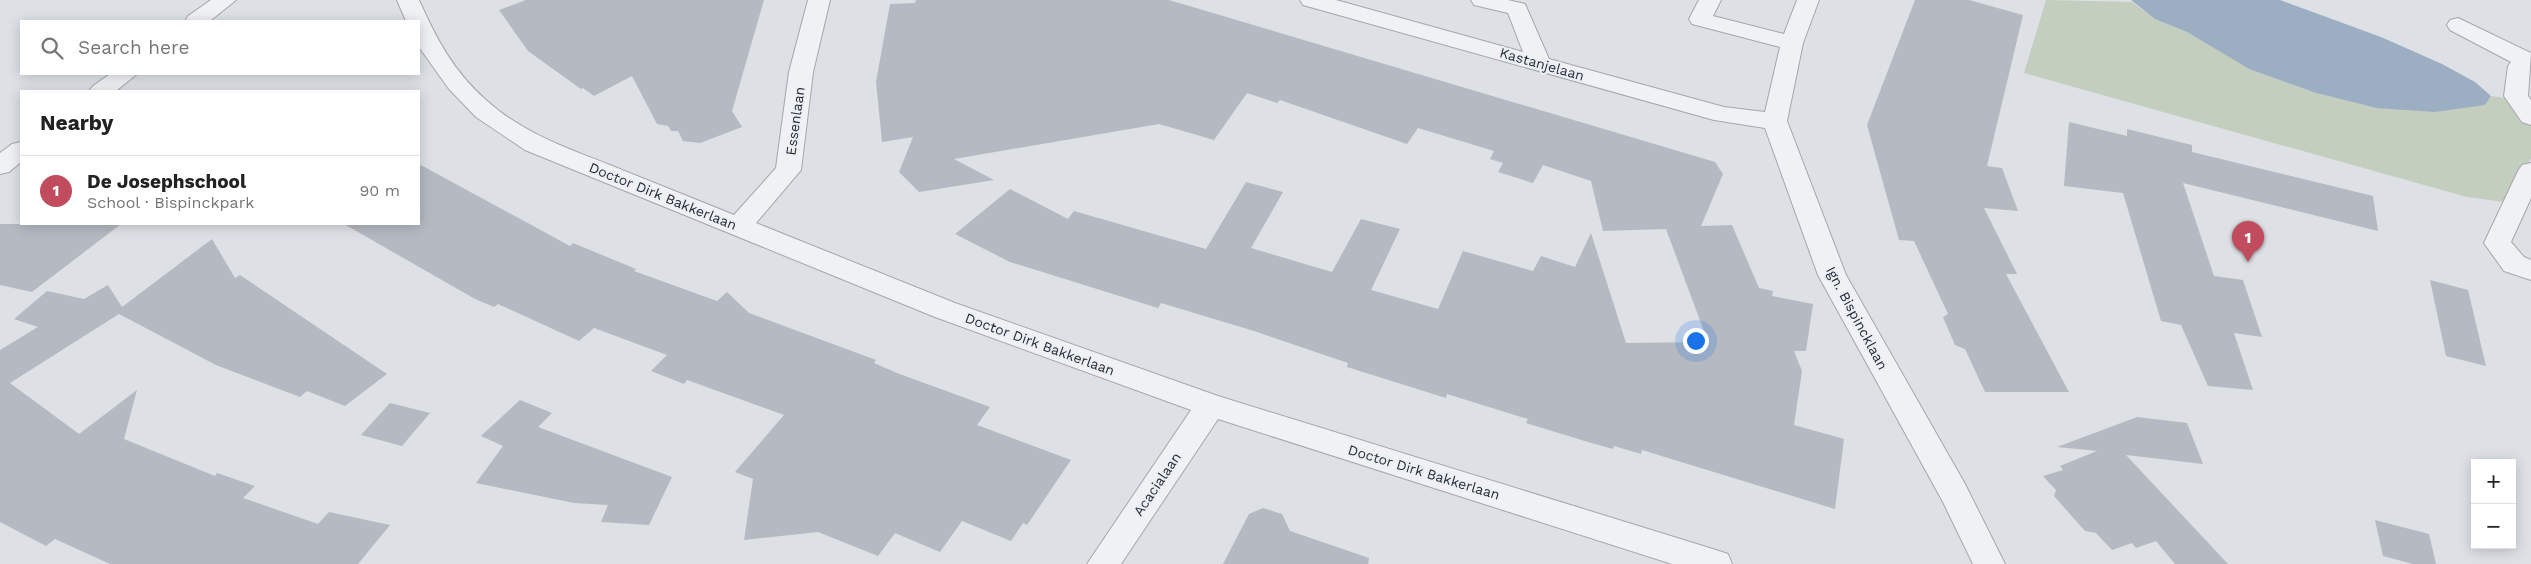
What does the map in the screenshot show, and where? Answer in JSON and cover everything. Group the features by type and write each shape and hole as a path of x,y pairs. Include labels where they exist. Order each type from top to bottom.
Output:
{"street":[{"path":"197,20 225,0"},
{"path":"408,0 416,20"},
{"name":"Essenlaan","path":"739,226 788,170 801,72 819,0"},
{"name":"Kastanjelaan","path":"1311,0 1723,115 1775,121"},
{"path":"1482,0 1517,9 1539,63"},
{"path":"1710,0 1700,20 1792,43"},
{"path":"1775,121 1792,43 1808,0"},
{"path":"2458,25 2530,61"},
{"name":"Doctor Dirk Bakkerlaan","path":"420,28 424,38 453,78 484,112 534,144 945,310 1211,405 1716,564"},
{"path":"2530,61 2520,66 2516,96 2531,117"},
{"path":"102,90 124,75"},
{"name":"Ign. Bispincklaan","path":"1775,121 1832,275 1978,537 1988,564"},
{"path":"0,166 20,151"},
{"path":"2531,171 2497,242 2514,264 2531,270"},
{"name":"Acacialaan","path":"1103,564 1211,405"}],"green space":[{"path":"2046,0 2132,2 2155,19 2187,32 2249,69 2316,93 2376,108 2485,105 2491,96 2512,99 2531,124 2531,158 2511,203 2467,197 2024,73"}],"water":[{"path":"2131,0 2280,0 2381,37 2442,64 2475,82 2491,96 2485,105 2435,112 2376,108 2316,93 2249,69 2187,32 2155,19"}],"building":[{"path":"526,0 764,0 732,111 742,127 700,143 683,141 678,131 671,131 668,126 657,124 632,76 594,96 583,88 581,89 528,51 499,10"},
{"path":"916,0 1169,0 1715,162 1723,174 1701,226 1732,225 1759,288 1773,291 1772,296 1813,304 1806,351 1794,351 1802,371 1794,425 1844,439 1835,509 1642,450 1641,454 1614,446 1613,449 1588,442 1526,423 1528,419 1447,394 1446,398 1347,367 1348,363 1254,331 1161,303 1158,308 1010,262 955,234 1010,189 1068,219 1074,211 1206,249 1246,182 1283,192 1251,248 1332,272 1361,219 1400,229 1371,290 1438,309 1463,251 1533,271 1541,256 1575,267 1591,233 1626,343 1708,342 1666,229 1603,231 1591,181 1543,165 1533,183 1498,172 1503,163 1490,159 1494,151 1418,128 1407,144 1280,100 1277,103 1247,93 1214,140 1159,124 954,159 994,180 919,192 899,172 913,137 882,142 876,82 890,4 915,3"},
{"path":"1915,0 1969,0 2023,15 1987,166 2002,168 2018,211 1984,208 2017,274 2006,274 2069,392 1985,392 1965,349 1955,345 1943,317 1948,314 1914,241 1899,240 1867,125"},
{"path":"2069,122 2127,136 2127,129 2192,145 2192,152 2373,196 2378,231 2183,183 2214,276 2243,280 2262,337 2234,333 2253,390 2208,386 2181,325 2161,321 2123,193 2064,186"},
{"path":"420,165 570,246 573,243 636,269 634,271 717,301 727,292 749,313 876,360 874,363 897,373 990,407 977,425 1071,460 1027,525 1023,523 1011,541 962,521 940,552 895,533 878,556 818,532 744,540 753,479 735,472 784,415 687,380 684,384 651,371 667,355 594,328 579,341 498,304 494,307 475,299 346,225 420,225"},
{"path":"0,224 120,225 32,292 0,285"},
{"path":"212,239 235,278 240,275 387,374 345,406 307,391 300,397 216,365 119,314 10,383 79,434 137,390 124,439 215,476 217,473 255,486 243,498 318,524 329,512 390,525 358,564 110,564 55,539 46,546 0,522 0,350 38,327 14,319 47,291 84,299 108,285 122,307"},
{"path":"2430,280 2468,290 2486,366 2446,356"},
{"path":"520,400 552,413 538,427 672,477 649,525 601,522 608,505 574,503 476,483 503,446 481,436"},
{"path":"390,403 430,413 402,446 361,435"},
{"path":"2137,417 2187,423 2203,464 2126,455 2228,564 2175,564 2156,541 2136,548 2132,543 2112,550 2096,533 2085,531 2054,496 2056,490 2043,476 2063,470 2060,466 2097,451 2057,447"},
{"path":"1263,508 1282,514 1290,531 1369,558 1368,564 1223,564 1249,514"},
{"path":"2375,520 2429,534 2436,564 2413,564 2383,556"}],"place":[{"name":"De Josephschool","path":"2248,262"}]}
